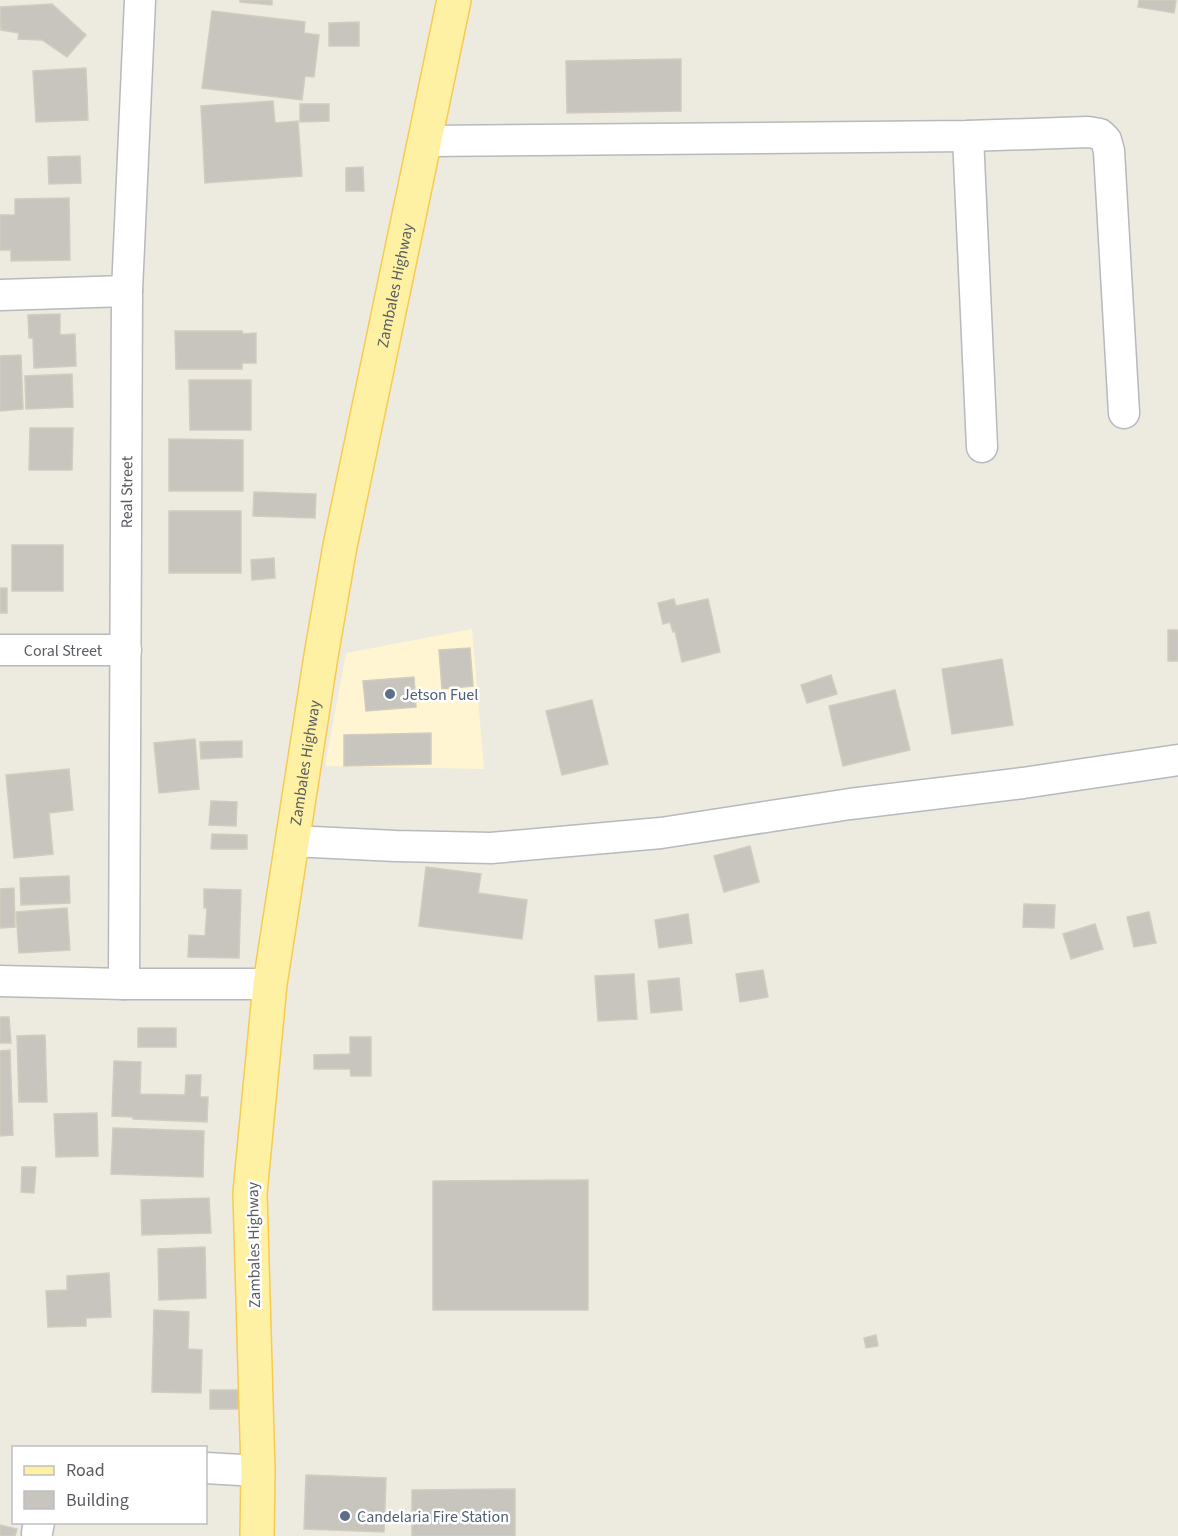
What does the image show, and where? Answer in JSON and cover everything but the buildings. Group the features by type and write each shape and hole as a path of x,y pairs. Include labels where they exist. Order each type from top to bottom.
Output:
{"main road":[{"name":"Zambales Highway","path":"257,1536 258,1471 250,1193 270,984 340,546 454,0"}],"street":[{"name":"Real Street","path":"124,984 127,291 140,0"},
{"path":"426,141 968,136 1088,132 1100,134 1106,140 1109,151 1124,414"},
{"path":"968,136 982,447"},
{"path":"0,295 127,291"},
{"name":"Coral Street","path":"0,650 126,651"},
{"path":"292,841 490,848 661,833 850,804 1023,783 1178,760"},
{"path":"0,981 270,984"},
{"path":"207,1467 258,1471"}],"shaded area":[{"path":"472,629 484,769 325,766 346,653"}],"place":[{"name":"Jetson Fuel","path":"390,694"},
{"name":"Candelaria Fire Station","path":"345,1516"}]}
